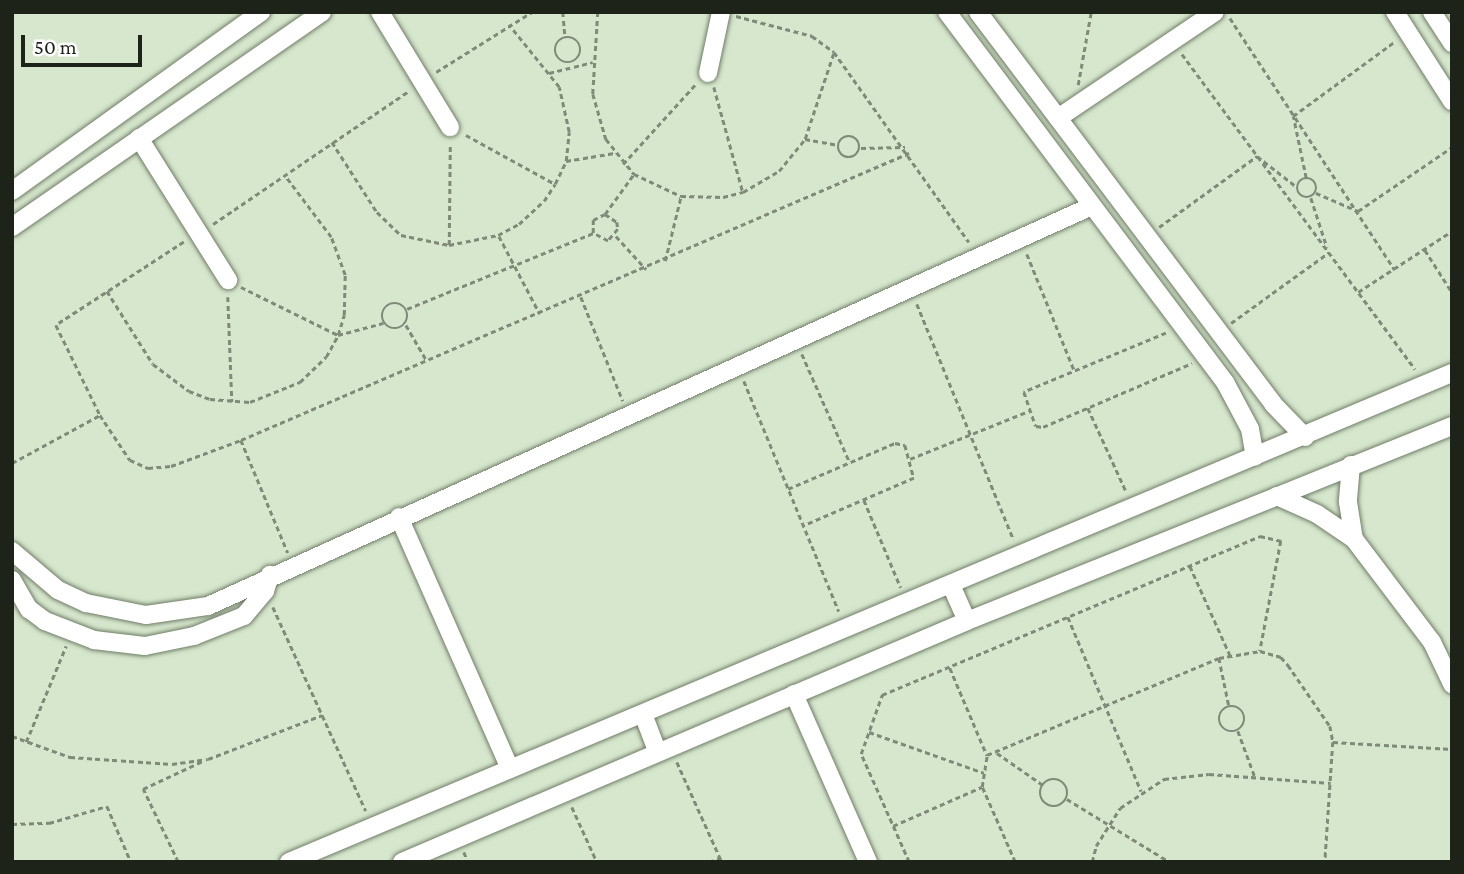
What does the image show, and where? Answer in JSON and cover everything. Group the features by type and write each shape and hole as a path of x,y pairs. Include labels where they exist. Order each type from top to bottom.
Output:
{"street":[{"path":"12,191 261,12"},
{"path":"12,227 322,12"},
{"path":"380,12 450,127"},
{"path":"709,71 722,12"},
{"path":"947,12 1205,358 1226,382 1250,429 1255,457"},
{"path":"978,12 1283,416 1305,437"},
{"path":"1058,118 1215,12"},
{"path":"1395,12 1452,101"},
{"path":"1432,12 1452,43"},
{"path":"139,138 228,281"},
{"path":"64,154 80,179"},
{"path":"12,551 58,590 86,603 146,615 208,606 268,583 293,565 1092,206"},
{"path":"1226,382 1247,367"},
{"path":"289,862 1020,557 1452,373"},
{"path":"402,862 663,747 967,621 1452,426"},
{"path":"1351,465 1348,502 1354,539"},
{"path":"1277,496 1317,514 1354,539 1432,642 1452,684"},
{"path":"399,517 510,769"},
{"path":"12,580 29,609 71,633 119,645 170,643 244,616 268,583"},
{"path":"951,585 967,621"},
{"path":"794,694 868,862"},
{"path":"643,714 663,747"}],"path":[{"path":"532,12 422,81 285,176 55,325 100,415 130,460 148,468 171,466 241,440 665,261 909,153"},
{"path":"563,12 565,37"},
{"path":"598,12 593,62 595,109 614,153 634,174 681,196 702,198 743,192 779,171 805,139 834,52"},
{"path":"722,12 812,36 834,52 905,147 979,256"},
{"path":"1074,107 1091,12"},
{"path":"1226,12 1395,270"},
{"path":"332,142 388,225 417,242 449,245 498,235 533,214 555,184 566,162 568,109 549,73 509,25"},
{"path":"1293,116 1408,32"},
{"path":"565,37 576,40 580,51 570,62 556,55 556,44 565,37"},
{"path":"1171,40 1426,384"},
{"path":"549,73 593,62"},
{"path":"623,164 709,71"},
{"path":"709,71 743,192"},
{"path":"1293,116 1306,178"},
{"path":"449,245 450,127 555,184"},
{"path":"838,145 851,135 861,148"},
{"path":"805,139 838,145 848,158 861,148 905,147"},
{"path":"1358,211 1452,147"},
{"path":"566,162 614,153"},
{"path":"1257,156 1297,187 1298,194 1311,198"},
{"path":"1147,235 1257,156"},
{"path":"593,233 593,220 605,214 634,174"},
{"path":"107,291 153,365 170,380 210,399 232,402 268,398 300,383 326,357 338,335 346,295 340,256 285,176"},
{"path":"1297,187 1306,178"},
{"path":"1306,178 1313,180 1316,193"},
{"path":"1316,193 1358,211"},
{"path":"1311,198 1316,193"},
{"path":"665,261 681,196"},
{"path":"1311,198 1329,252"},
{"path":"605,214 617,222 616,236 646,269"},
{"path":"1358,292 1452,232"},
{"path":"593,233 608,241 616,236"},
{"path":"407,309 593,233"},
{"path":"498,235 540,314"},
{"path":"1020,238 1074,370"},
{"path":"1425,250 1452,292"},
{"path":"1220,331 1329,252"},
{"path":"232,402 228,281 338,335 383,323"},
{"path":"910,288 1020,557"},
{"path":"581,297 628,414"},
{"path":"383,323 383,309 388,304 402,304 407,309"},
{"path":"407,309 405,324 427,362"},
{"path":"383,323 390,328 405,324"},
{"path":"1182,327 1024,392 1039,428 1205,358"},
{"path":"795,339 850,463"},
{"path":"737,365 846,629"},
{"path":"1088,408 1134,508"},
{"path":"910,460 1030,411"},
{"path":"12,463 100,415"},
{"path":"241,440 293,565"},
{"path":"788,489 895,443 905,445 914,478 803,526"},
{"path":"864,500 908,604"},
{"path":"909,862 861,754 882,695 1260,536 1281,541 1260,651"},
{"path":"1190,566 1230,655"},
{"path":"268,583 322,715 373,827"},
{"path":"1068,617 1141,791"},
{"path":"26,742 71,633"},
{"path":"987,755 1219,658 1260,651 1281,657 1321,707 1334,742 1325,862"},
{"path":"1219,658 1229,706"},
{"path":"950,667 987,755 982,787 1015,862"},
{"path":"1229,706 1239,708 1245,717 1238,730 1255,777"},
{"path":"1229,706 1221,713 1220,723 1227,731 1238,730"},
{"path":"178,862 143,789 208,759 322,715"},
{"path":"869,732 984,773"},
{"path":"12,736 70,757 109,762 172,764 208,759"},
{"path":"1334,742 1452,749"},
{"path":"663,747 721,860 709,862"},
{"path":"995,752 1042,785"},
{"path":"1092,862 1108,823 1141,791 1164,779 1192,774 1331,783"},
{"path":"1067,799 1059,806 1048,806 1040,797 1042,785 1052,779 1063,782 1067,799 1170,862"},
{"path":"893,826 982,787"},
{"path":"564,790 597,862"},
{"path":"12,824 59,821 107,806 131,862"}]}
